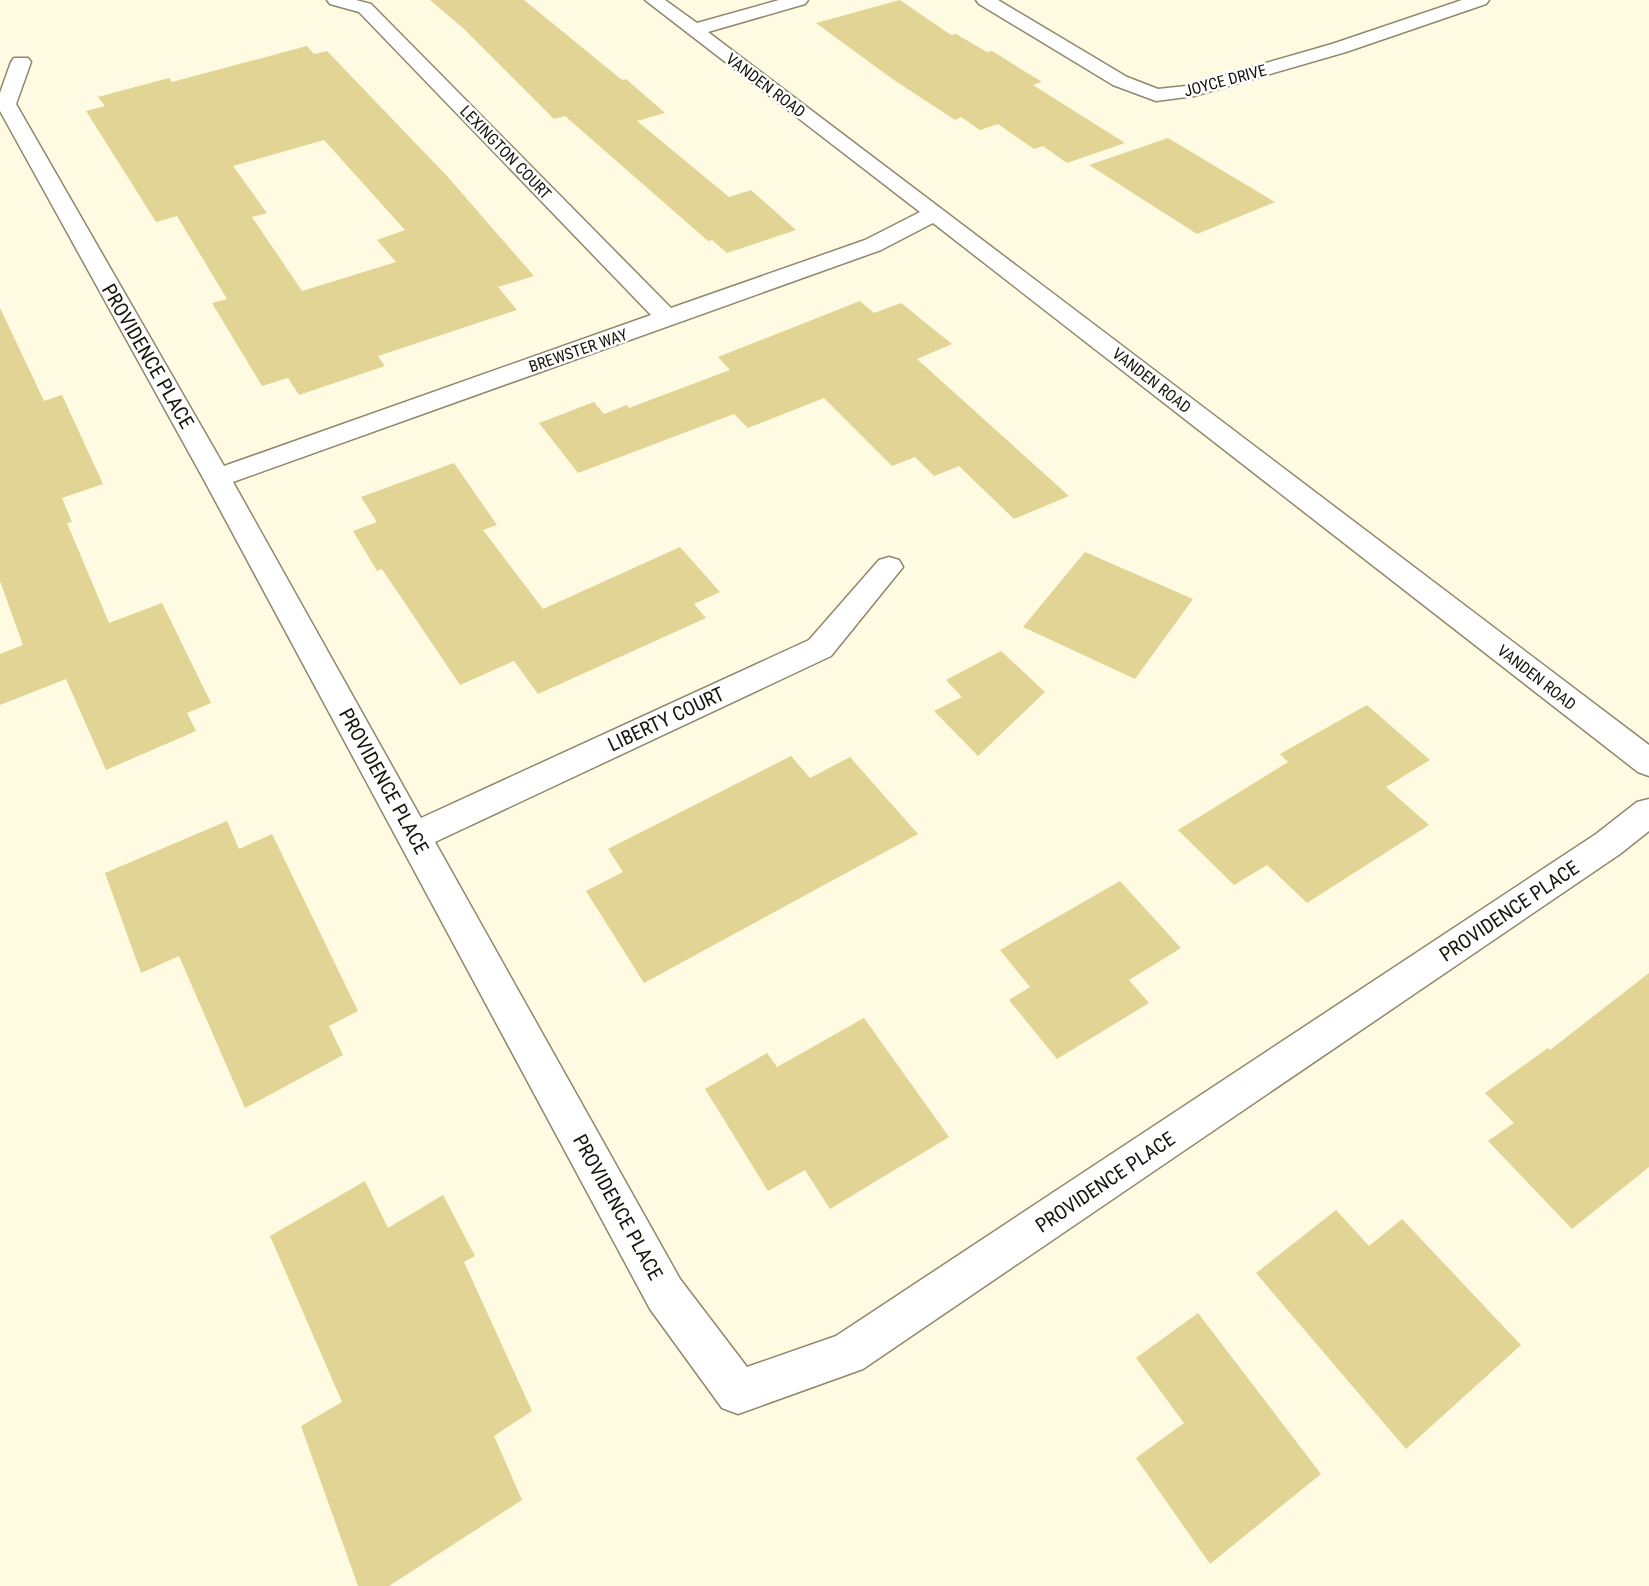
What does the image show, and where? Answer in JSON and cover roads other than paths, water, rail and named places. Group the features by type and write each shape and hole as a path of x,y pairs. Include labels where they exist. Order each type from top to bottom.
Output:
{"street":[{"name":"LEXINGTON COURT","path":"336,0 365,8 667,318"},
{"name":"VANDEN ROAD","path":"654,0 935,213 1649,763"},
{"path":"694,30 799,0"},
{"name":"JOYCE DRIVE","path":"985,0 1120,81 1156,95 1187,92 1339,48 1480,0"},
{"name":"PROVIDENCE PLACE","path":"21,63 6,104 217,478 665,1294 738,1392 849,1354 1608,844 1649,812"},
{"name":"BREWSTER WAY","path":"217,478 873,245 935,213"},
{"name":"LIBERTY COURT","path":"415,836 820,648 889,567"}]}
